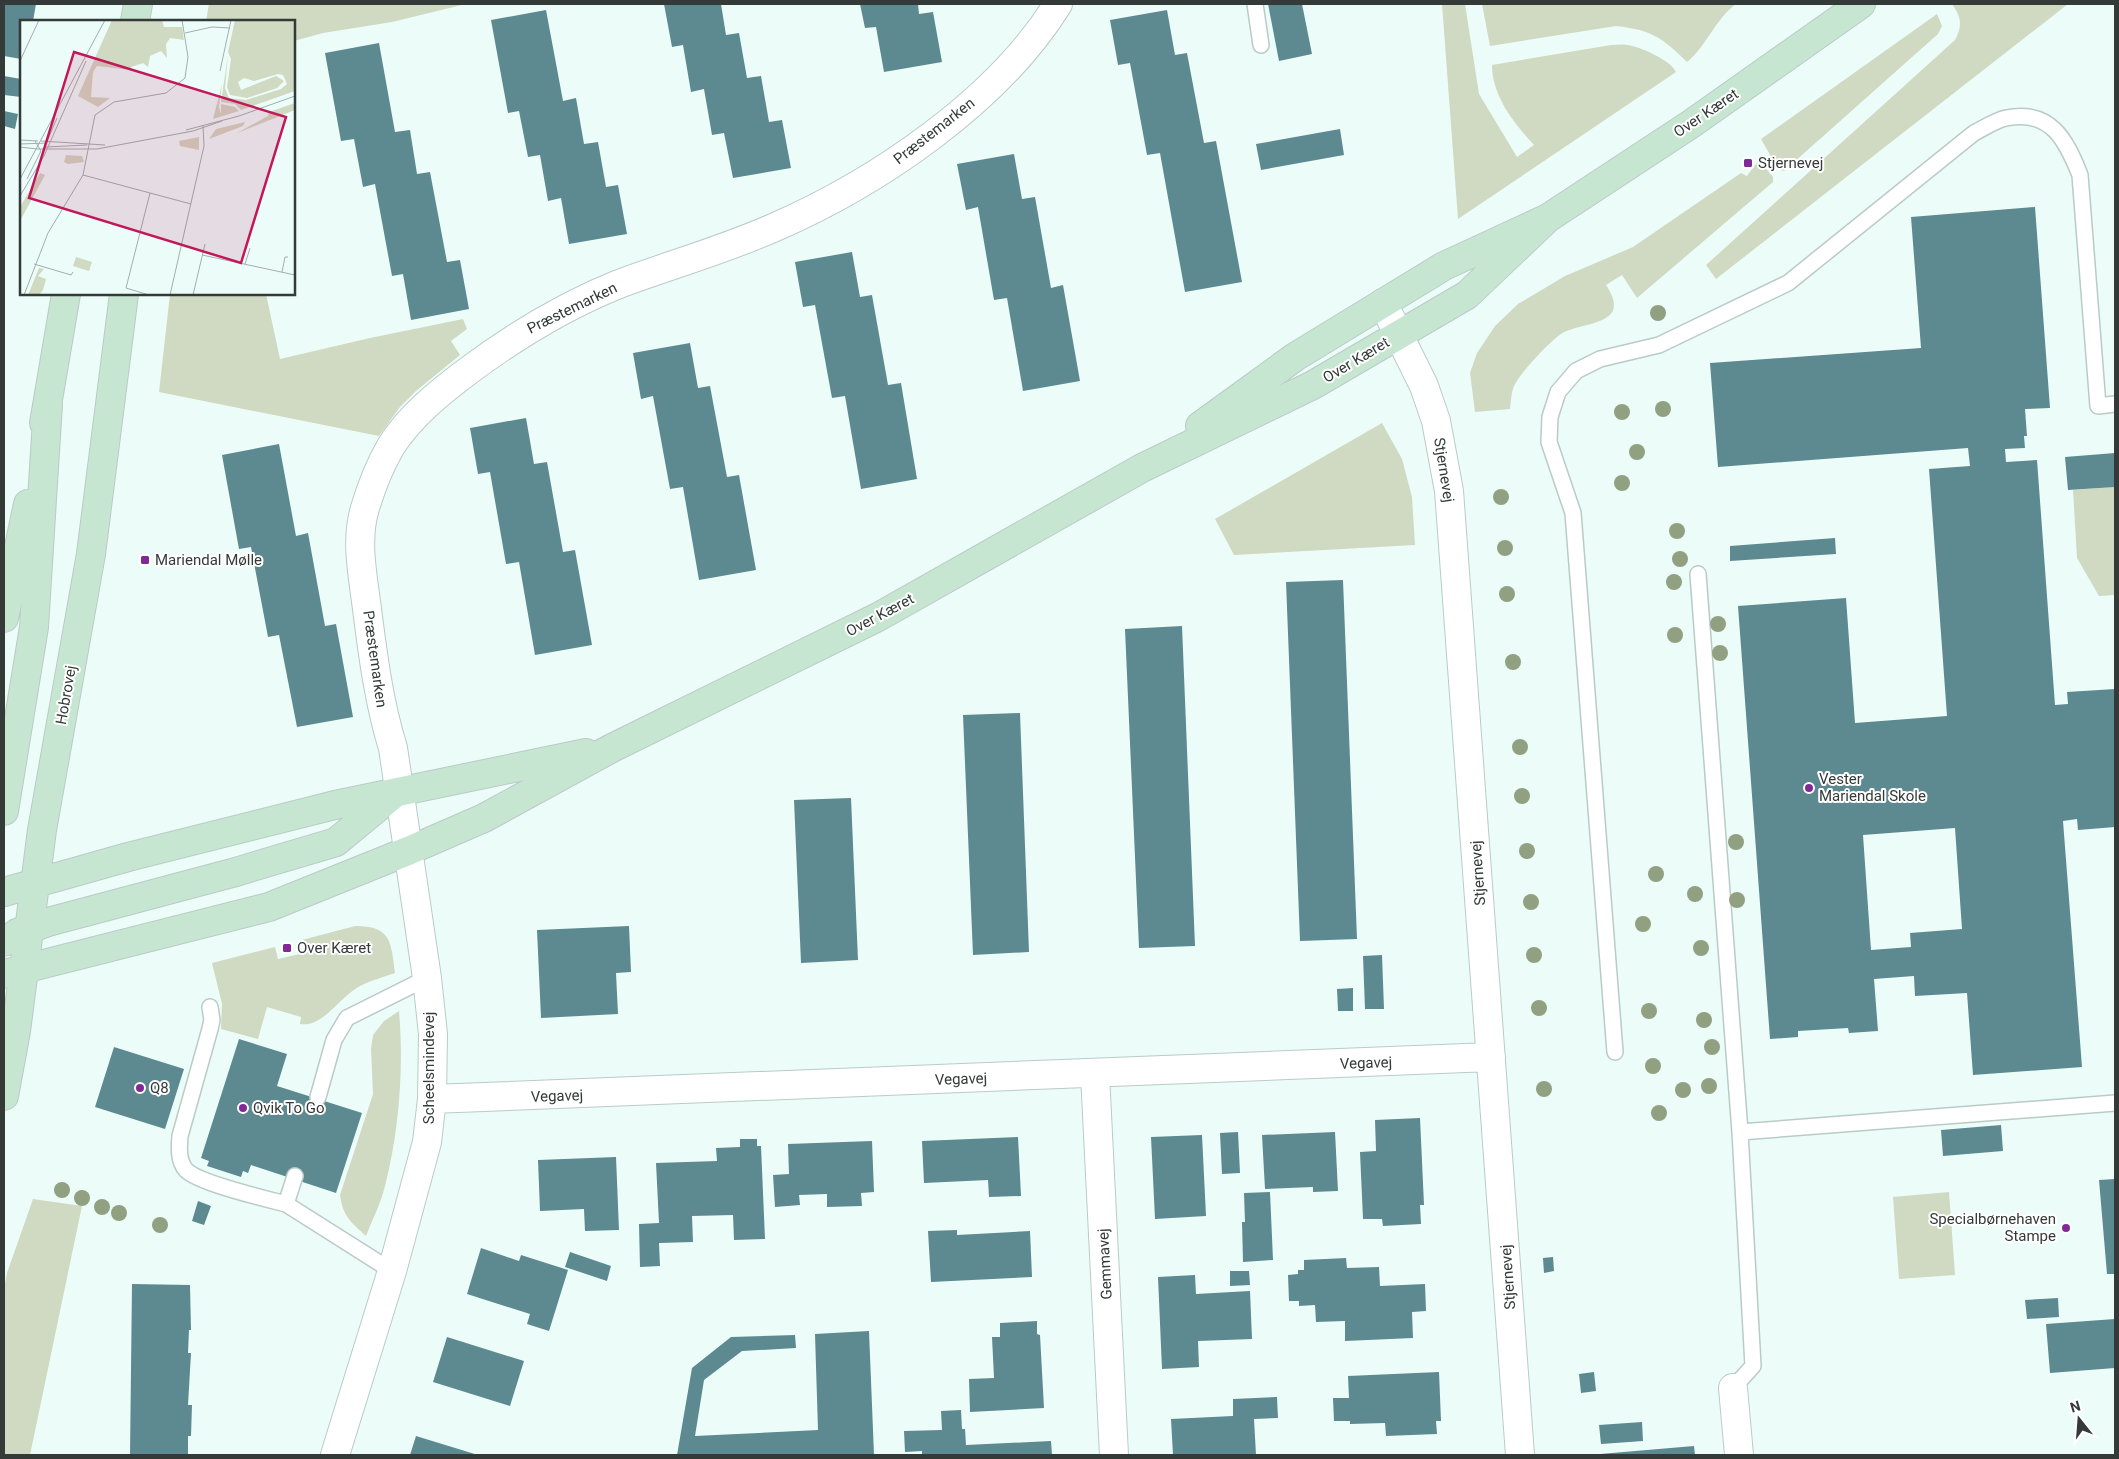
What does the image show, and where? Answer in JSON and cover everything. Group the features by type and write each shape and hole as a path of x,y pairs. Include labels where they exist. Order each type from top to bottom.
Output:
{"main road":[{"path":"135,20 138,4"},
{"name":"Over Kæret","path":"1142,468 1294,357 1444,266 1548,218 1691,124 1861,4"},
{"name":"Over Kæret","path":"13,972 269,907 484,818 612,748 878,617 1142,468 1313,385 1466,295 1548,218"},
{"path":"4,618 48,404 66,295"},
{"name":"Hobrovej","path":"4,1096 16,1031 13,972 21,887 39,851 91,554 124,295"},
{"path":"4,811 34,627 48,404"},
{"name":"Over Kæret","path":"21,887 128,857 399,790 612,748"},
{"path":"16,932 232,873 336,842 399,790"},
{"path":"4,908 21,887"},
{"path":"16,932 40,948 59,954 80,956"}],"street":[{"name":"Præstemarken","path":"399,790 393,748 384,721 373,655 360,549 364,511 375,480 391,446 413,418 441,391 508,341 565,308 619,284 773,228 838,197 878,173 956,117 989,88 1026,49 1058,4"},
{"name":"Stjernevej","path":"1383,303 1421,376 1436,421 1449,491 1520,1455"},
{"name":"Scheelsmindevej","path":"335,1455 392,1272 428,1142 432,1099 432,1034 427,978 399,790"},
{"name":"Vegavej","path":"432,1099 1491,1057"},
{"name":"Gemmavej","path":"1095,1074 1114,1455"},
{"path":"1733,1388 1739,1455"}],"lane":[{"path":"1255,4 1261,45"},
{"path":"1614,1052 1573,513 1550,442 1550,417 1558,392 1576,371 1600,359 1659,345 1788,283 1974,133 2005,118 2033,117 2054,128 2070,148 2080,175 2098,406 2115,404"},
{"path":"1698,574 1740,1132 1753,1366 1733,1388"},
{"path":"318,1098 334,1040 347,1018 427,978"},
{"path":"210,1008 212,1020 210,1029 180,1136 179,1154 186,1170 199,1178 243,1193 286,1204 392,1272"},
{"path":"1740,1132 2115,1102"},
{"path":"286,1204 294,1176"}],"green space":[{"path":"209,4 466,4 392,22 323,33 295,41 295,20 206,20"},
{"path":"1442,4 1465,4 1479,94 1517,157 1534,145 1519,128 1500,98 1493,76 1492,65 1611,45 1623,45 1639,48 1654,55 1668,63 1676,72 1458,219"},
{"path":"1482,4 1736,4 1722,17 1694,56 1687,62 1670,46 1655,36 1638,30 1616,26 1490,46"},
{"path":"1952,4 2068,4 1716,279 1706,265 1955,40 1960,21"},
{"path":"1937,14 1942,26 1938,34 1784,171 1778,169 1761,139"},
{"path":"1759,160 1773,177 1773,182 1637,298 1622,275 1606,285 1613,299 1614,309 1609,316 1561,334 1549,344 1517,380 1512,392 1510,409 1475,412 1470,373 1477,353 1495,326 1518,304 1565,276 1633,247 1741,173 1747,176"},
{"path":"170,295 266,295 280,359 463,319 467,329 451,341 460,355 416,391 400,407 379,436 159,392"},
{"path":"1382,423 1402,459 1412,497 1415,545 1234,555 1215,519"},
{"path":"2114,487 2115,595 2099,596 2077,558 2073,490"},
{"path":"355,926 376,929 387,937 392,952 395,973 362,985 346,996 324,1016 309,1024 300,1024 301,1017 267,1007 258,1039 221,1029 222,1004 212,963 275,947 278,959 304,953 302,940"},
{"path":"399,1011 401,1055 399,1100 394,1144 383,1192 366,1236 352,1223 346,1214 340,1195 373,1094 371,1049 373,1035 384,1021"},
{"path":"1949,1192 1955,1275 1899,1279 1893,1197"},
{"path":"33,1199 82,1206 30,1455 4,1455 4,1289 7,1273"}],"building":[{"path":"4,4 36,4 33,20 20,20 20,59 4,56"},
{"path":"664,4 721,4 726,35 739,33 747,78 761,76 769,122 782,120 791,168 733,178 724,133 712,135 704,89 691,92 683,45 672,47"},
{"path":"860,4 918,4 919,14 933,12 942,62 884,72 876,27 865,28"},
{"path":"1268,4 1302,4 1312,54 1279,61"},
{"path":"546,10 563,101 576,98 584,144 598,142 606,187 618,185 627,234 569,244 561,198 548,201 540,155 528,157 519,111 508,113 491,20"},
{"path":"1167,10 1175,55 1187,53 1204,143 1216,141 1242,282 1185,292 1160,153 1147,155 1130,63 1118,65 1110,20"},
{"path":"379,43 395,132 410,130 417,174 430,172 447,262 460,260 469,309 411,320 403,274 392,276 375,184 363,187 354,139 341,141 325,53"},
{"path":"4,76 20,79 20,97 4,95"},
{"path":"4,111 18,114 15,129 4,126"},
{"path":"1340,129 1344,155 1261,170 1256,144"},
{"path":"1014,154 1022,199 1035,197 1051,288 1063,285 1080,381 1023,391 1007,298 994,300 978,207 966,210 957,164"},
{"path":"2035,207 2050,408 2025,409 2027,436 2024,436 2025,448 2005,449 2006,462 2037,460 2055,705 2068,704 2067,692 2115,689 2115,827 2078,830 2077,819 2063,821 2082,1067 1973,1075 1967,993 1915,996 1914,976 1874,979 1878,1031 1849,1033 1848,1028 1798,1031 1798,1037 1770,1039 1738,606 1846,598 1855,723 1947,716 1929,469 1970,466 1968,448 1718,467 1710,363 1921,348 1911,217","holes":["1955,828 1962,929 1910,933 1911,947 1871,950 1863,835"]},
{"path":"852,252 860,297 872,295 888,385 901,383 917,479 861,489 845,396 832,398 815,305 803,307 795,262"},
{"path":"690,343 698,388 710,386 727,477 739,475 756,570 699,580 683,487 670,489 653,396 641,399 633,353"},
{"path":"526,418 534,464 547,462 563,552 575,550 592,645 535,655 519,562 506,564 490,472 478,474 470,428"},
{"path":"279,444 296,536 308,533 325,626 336,624 353,717 297,727 279,635 268,637 251,547 239,549 222,455"},
{"path":"2115,453 2115,487 2068,490 2065,457"},
{"path":"1835,538 1836,554 1730,561 1730,546"},
{"path":"1343,580 1357,939 1300,941 1286,582"},
{"path":"1182,626 1195,946 1139,948 1125,629"},
{"path":"1020,713 1029,952 973,955 963,715"},
{"path":"851,798 858,960 801,963 794,800"},
{"path":"629,926 631,972 616,973 618,1014 541,1018 537,930"},
{"path":"1382,955 1384,1009 1365,1009 1363,956"},
{"path":"1353,988 1353,1011 1338,1011 1337,989"},
{"path":"239,1039 287,1054 277,1086 362,1113 336,1193 251,1165 248,1173 243,1171 241,1177 207,1166 209,1161 201,1158"},
{"name":"Q8","path":"114,1047 184,1069 165,1129 95,1107"},
{"path":"1420,1118 1424,1205 1420,1205 1421,1224 1383,1226 1382,1219 1363,1219 1360,1152 1376,1151 1375,1120"},
{"path":"2001,1125 2003,1151 1943,1156 1941,1130"},
{"path":"1238,1132 1240,1173 1222,1174 1220,1133"},
{"path":"1335,1132 1338,1191 1313,1192 1313,1187 1265,1189 1262,1135"},
{"path":"1202,1135 1206,1216 1155,1219 1151,1137"},
{"path":"1018,1137 1021,1196 989,1197 988,1180 924,1183 922,1141"},
{"path":"740,1139 757,1139 757,1146 761,1146 765,1239 734,1240 733,1215 692,1216 693,1242 659,1243 660,1266 640,1267 639,1224 659,1223 656,1163 717,1161 716,1148 740,1147"},
{"path":"872,1141 874,1192 861,1193 862,1206 827,1207 827,1194 799,1195 800,1205 775,1207 773,1175 789,1174 788,1144"},
{"path":"616,1157 619,1230 585,1231 584,1209 540,1211 538,1160"},
{"path":"2115,1179 2115,1274 2107,1274 2099,1180"},
{"path":"1270,1192 1273,1260 1243,1262 1242,1222 1245,1222 1244,1193"},
{"path":"198,1201 211,1206 204,1225 192,1221"},
{"path":"957,1230 957,1235 1030,1231 1032,1277 931,1282 928,1231"},
{"path":"481,1248 519,1261 521,1255 568,1270 549,1331 527,1324 530,1314 467,1294"},
{"path":"570,1252 611,1266 607,1281 565,1267"},
{"path":"1553,1257 1554,1271 1544,1273 1543,1258"},
{"path":"1346,1258 1347,1268 1379,1267 1380,1286 1425,1284 1426,1311 1412,1312 1413,1338 1345,1341 1345,1321 1316,1322 1315,1305 1299,1306 1299,1301 1289,1301 1288,1275 1298,1274 1298,1270 1304,1270 1304,1260"},
{"path":"1230,1271 1249,1271 1250,1285 1230,1286"},
{"path":"1195,1275 1196,1294 1250,1291 1252,1339 1198,1341 1199,1367 1162,1369 1158,1277"},
{"path":"132,1284 190,1285 191,1330 189,1330 188,1353 191,1353 188,1405 192,1405 191,1436 188,1436 188,1455 130,1455"},
{"path":"2058,1298 2059,1317 2027,1319 2025,1300"},
{"path":"2115,1319 2115,1368 2050,1373 2046,1324"},
{"path":"1037,1321 1037,1334 1040,1335 1044,1408 970,1412 969,1379 994,1378 992,1337 1000,1337 1000,1323"},
{"path":"869,1331 874,1455 677,1455 692,1368 731,1337 795,1335 796,1348 742,1351 704,1380 695,1436 818,1430 815,1334"},
{"path":"447,1337 524,1361 510,1406 433,1382"},
{"path":"1439,1372 1441,1421 1436,1421 1437,1434 1386,1436 1385,1423 1350,1424 1350,1421 1334,1421 1333,1398 1349,1398 1348,1376"},
{"path":"1594,1372 1596,1391 1581,1393 1579,1374"},
{"path":"1277,1397 1278,1418 1254,1419 1256,1455 1173,1455 1171,1419 1233,1416 1233,1399"},
{"path":"961,1410 962,1429 965,1429 966,1445 1051,1441 1052,1455 922,1455 922,1451 905,1452 904,1431 942,1430 941,1411"},
{"path":"1642,1422 1643,1441 1601,1444 1599,1425"},
{"path":"416,1436 478,1455 410,1455"},
{"path":"1694,1446 1695,1455 1600,1455 1600,1454"}],"place":[{"name":"Stjernevej","path":"1748,163"},
{"name":"Mariendal Mølle","path":"145,560"},
{"name":"Vester Mariendal Skole","path":"1809,788"},
{"name":"Over Kæret","path":"287,948"},
{"name":"Q8","path":"140,1088"},
{"name":"Qvik To Go","path":"243,1108"},
{"name":"Specialbørnehaven Stampe","path":"2066,1228"}]}
